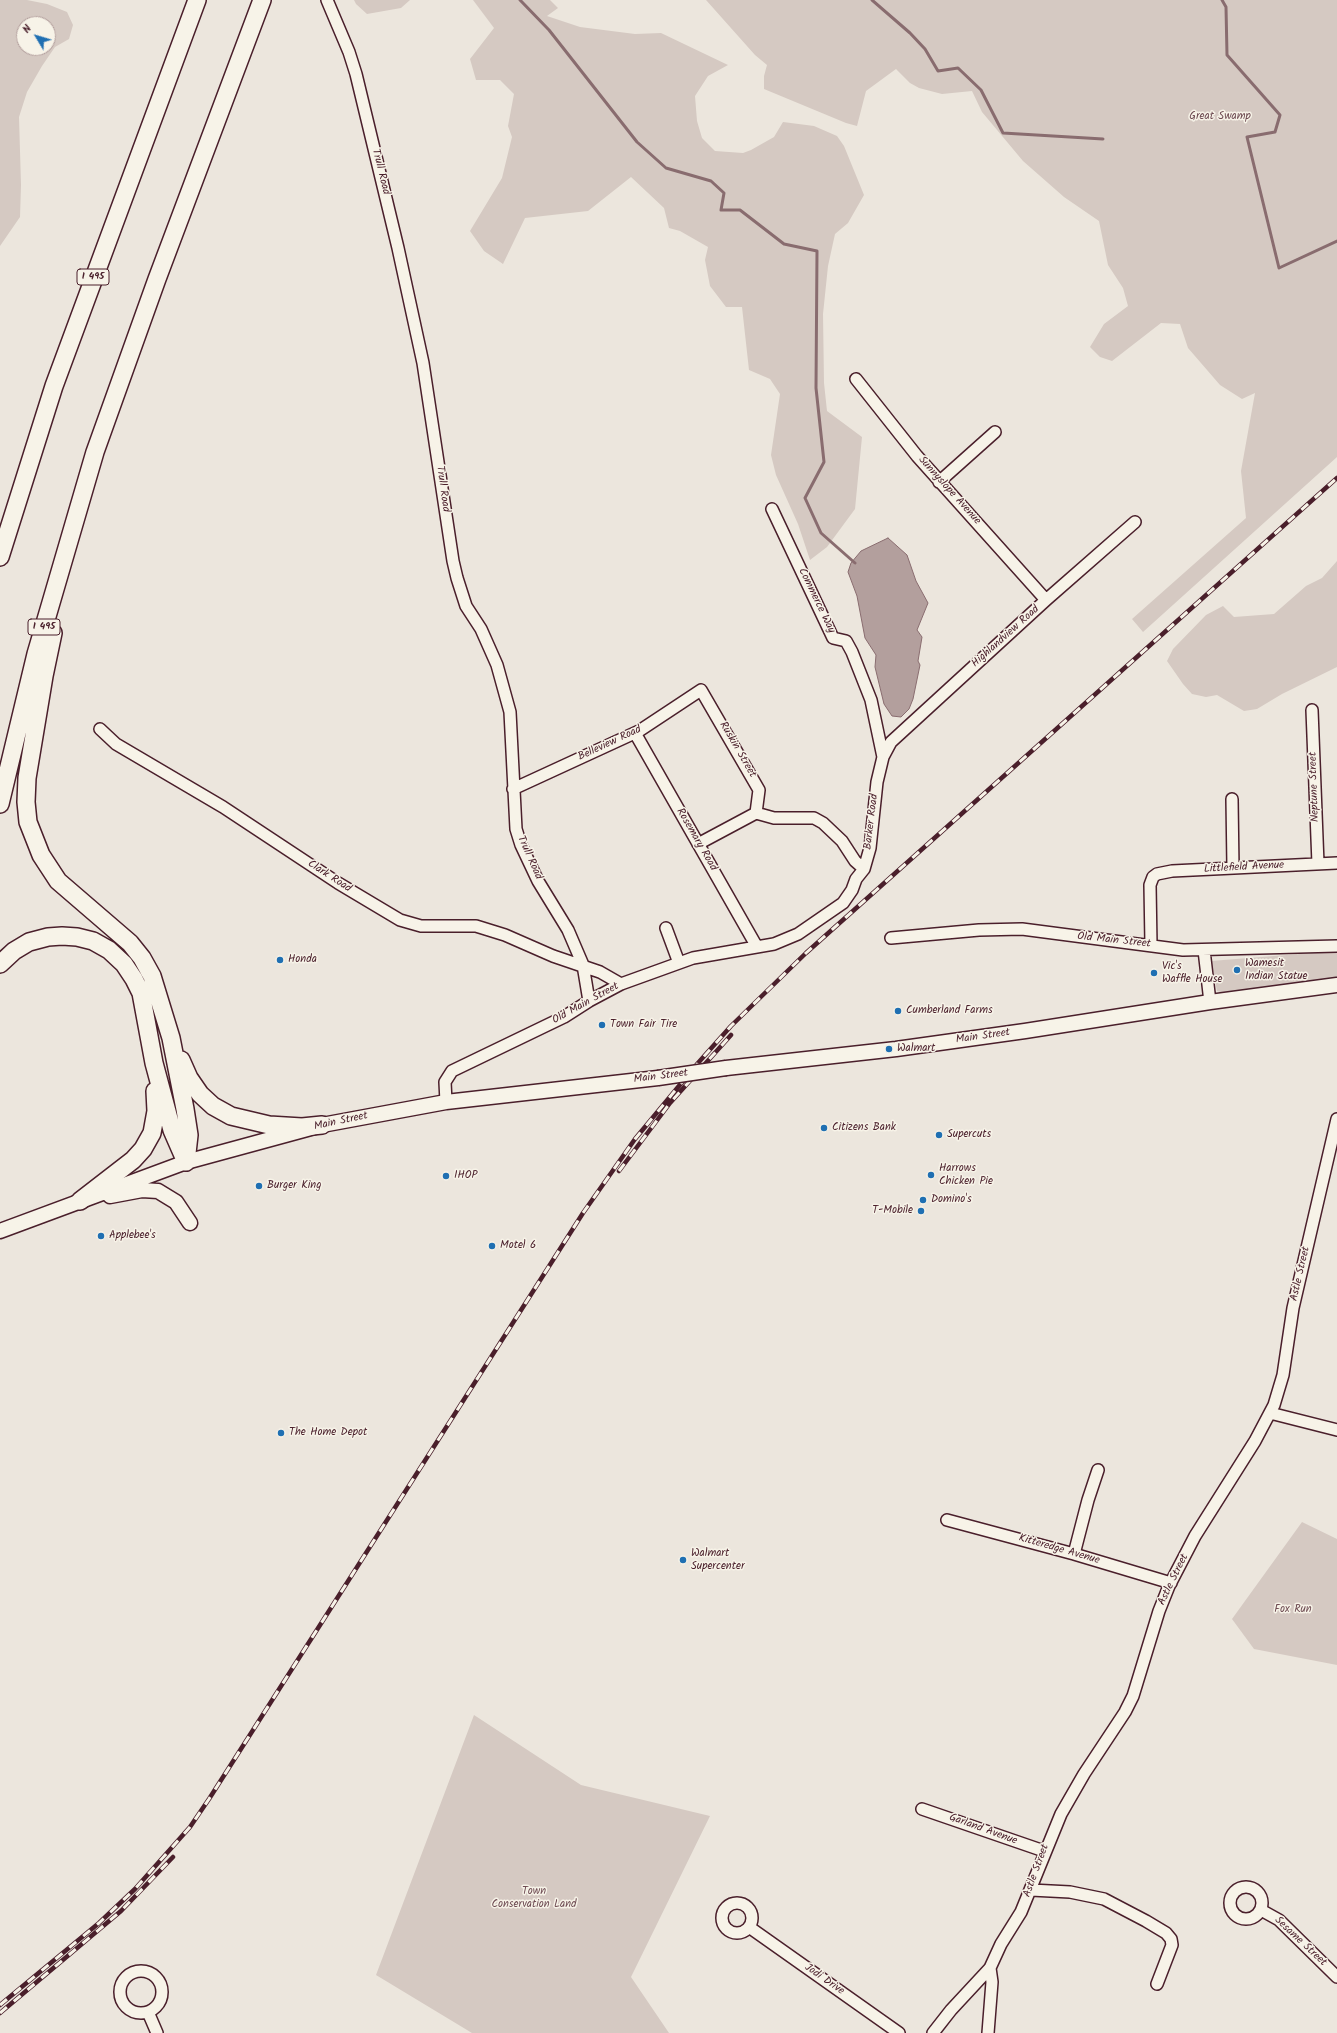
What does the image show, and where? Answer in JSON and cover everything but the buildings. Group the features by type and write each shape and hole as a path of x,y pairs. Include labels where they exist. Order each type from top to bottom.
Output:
{"highway":[{"name":"I 495","path":"0,558 57,378 197,0"},
{"name":"I 495","path":"0,804 36,654 95,452 149,301 262,0"},
{"path":"95,452 44,676 27,778 27,812 36,845 46,864 58,881 124,938 142,958 152,976 171,1038 188,1122 189,1146 186,1162"},
{"path":"0,964 22,946 48,937 76,937 92,941 104,947 124,964 138,987 146,1015 154,1063 172,1130 186,1162"},
{"path":"171,1038 194,1085 206,1101 221,1111 236,1118 269,1125 302,1127 322,1125"},
{"path":"80,1201 133,1160 143,1149 152,1133 156,1111 154,1063"}],"main road":[{"name":"Main Street","path":"0,1231 186,1162 322,1125 446,1102 896,1049 1210,1002 1337,985"},
{"path":"80,1201 142,1190 158,1191 176,1202 190,1223"}],"street":[{"name":"Trull Road","path":"327,0 349,52 356,74 398,248 423,363 454,567 461,594 466,606 481,628 497,665 510,712 516,829 521,845 538,881 568,930 583,965 589,1000"},
{"name":"Sunnyslope Avenue","path":"856,379 888,422 939,482 1046,600"},
{"path":"939,482 995,432"},
{"name":"Commerce Way","path":"772,509 833,638 846,641 852,652 871,700 883,757"},
{"name":"Highlandview Road","path":"883,757 892,742 902,732 1046,600 1135,522"},
{"name":"Belleview Road","path":"513,789 635,733 701,690"},
{"name":"Ruskin Street","path":"701,690 759,790 756,813"},
{"name":"Neptune Street","path":"1312,710 1318,864"},
{"name":"Clark Road","path":"100,729 116,744 223,807 338,884 400,920 420,926 476,926 505,935 553,956 583,965"},
{"name":"Rosemary Road","path":"635,733 758,948"},
{"name":"Barker Road","path":"758,948 774,944 798,934 843,903 852,890 856,880 864,869 870,848 877,782 883,757"},
{"path":"1232,799 1233,868"},
{"path":"698,844 756,813 774,818 814,818 823,823 842,841 855,861 864,869"},
{"name":"Littlefield Avenue","path":"1151,945 1150,885 1153,877 1162,872 1337,863"},
{"path":"666,928 679,963"},
{"name":"Old Main Street","path":"891,938 979,930 1022,929 1183,950 1337,946"},
{"name":"Old Main Street","path":"446,1102 444,1088 445,1081 452,1071 564,1017 589,1000 621,984 693,958 733,950 758,948"},
{"path":"1204,950 1210,1002"},
{"path":"583,965 600,972 621,984"},
{"name":"Astle Street","path":"933,2033 951,2010 990,1968 1031,1890 1044,1851 1061,1814 1084,1774 1131,1702 1140,1678 1159,1611 1171,1583 1195,1536 1225,1490 1270,1413 1283,1375 1293,1308 1337,1119"},
{"path":"1270,1413 1337,1430"},
{"path":"1074,1554 1088,1500 1098,1470"},
{"name":"Kitteredge Avenue","path":"947,1520 1074,1554 1171,1583"},
{"name":"Garland Avenue","path":"922,1809 1044,1851"},
{"path":"1031,1890 1070,1892 1104,1899 1166,1933 1171,1939 1172,1945 1157,1984"},
{"name":"Sesame Street","path":"1261,1910 1279,1920 1337,1977"},
{"name":"Jodi Drive","path":"749,1927 899,2033"},
{"path":"988,2033 992,1982 990,1968"},
{"path":"148,2012 157,2033"}],"green space":[{"path":"0,0 27,0 47,4 67,12 73,25 69,39 56,46 56,16 16,16 16,56 49,56 27,92 19,117 21,185 20,217 0,246"},
{"path":"354,0 410,0 401,8 367,14 356,4"},
{"path":"473,0 550,0 558,8 547,16 580,27 635,34 661,33 728,65 708,76 695,96 697,121 702,138 715,151 743,153 751,150 774,137 783,122 814,126 837,136 844,146 864,195 848,223 835,234 828,266 823,314 824,383 827,411 862,437 855,509 827,547 810,560 798,524 776,475 771,455 780,394 770,379 749,370 742,307 726,307 710,286 705,260 708,247 680,231 669,228 664,208 631,177 588,211 525,218 503,264 484,251 470,231 502,178 512,137 508,126 514,94 500,80 476,80 470,59 494,28"},
{"name":"Great Swamp","path":"706,0 1337,0 1337,457 1143,632 1132,619 1246,518 1241,471 1255,393 1242,399 1220,385 1188,348 1180,324 1161,323 1112,361 1100,357 1090,347 1104,324 1128,306 1123,288 1108,265 1099,221 1064,197 1023,161 982,112 972,91 942,94 919,88 910,83 896,69 866,91 857,126 846,123 764,89 764,76 767,65 755,55"},
{"path":"1337,561 1337,667 1282,694 1257,709 1244,711 1217,695 1206,697 1192,694 1167,661 1173,649 1206,615 1223,606 1234,617 1274,614 1306,586 1322,578"},
{"path":"1337,951 1337,977 1224,993 1217,991 1211,961"},
{"name":"Fox Run","path":"1302,1522 1337,1539 1337,1665 1254,1649 1232,1619"},
{"name":"Town Conservation Land","path":"474,1715 581,1785 710,1816 631,1977 669,2033 472,2033 376,1975"}],"shaded area":[{"path":"888,538 907,555 916,581 928,603 917,630 922,637 918,661 920,665 913,699 909,709 901,717 892,716 884,704 875,667 876,655 865,638 857,596 848,572 851,563 861,551"}],"waterway":[{"path":"520,0 549,30 637,142 666,168 711,181 724,193 721,210 740,210 784,244 817,251 816,388 824,462 805,498 821,533 855,563"},
{"path":"872,0 910,33 925,49 938,71 958,68 981,90 1003,133 1103,139"},
{"path":"1222,0 1226,7 1227,55 1280,115 1275,132 1247,137 1279,268 1337,241"}],"railway":[{"path":"0,2005 99,1923 135,1889 190,1827 583,1213 635,1139 698,1063 731,1026 806,953 1337,478"},
{"path":"619,1171 670,1103 731,1035"},
{"path":"0,2013 121,1911 173,1857"}],"place":[{"name":"Honda","path":"280,960"},
{"name":"Wamesit Indian Statue","path":"1237,970"},
{"name":"Vic's Waffle House","path":"1154,973"},
{"name":"Cumberland Farms","path":"898,1011"},
{"name":"Town Fair Tire","path":"602,1025"},
{"name":"Walmart","path":"889,1049"},
{"name":"Citizens Bank","path":"824,1128"},
{"name":"Supercuts","path":"939,1135"},
{"name":"Harrows Chicken Pie","path":"931,1175"},
{"name":"IHOP","path":"446,1176"},
{"name":"Burger King","path":"259,1186"},
{"name":"Domino's","path":"923,1200"},
{"name":"T-Mobile","path":"921,1211"},
{"name":"Applebee's","path":"101,1236"},
{"name":"Motel 6","path":"492,1246"},
{"name":"The Home Depot","path":"281,1433"},
{"name":"Walmart Supercenter","path":"683,1560"}]}
